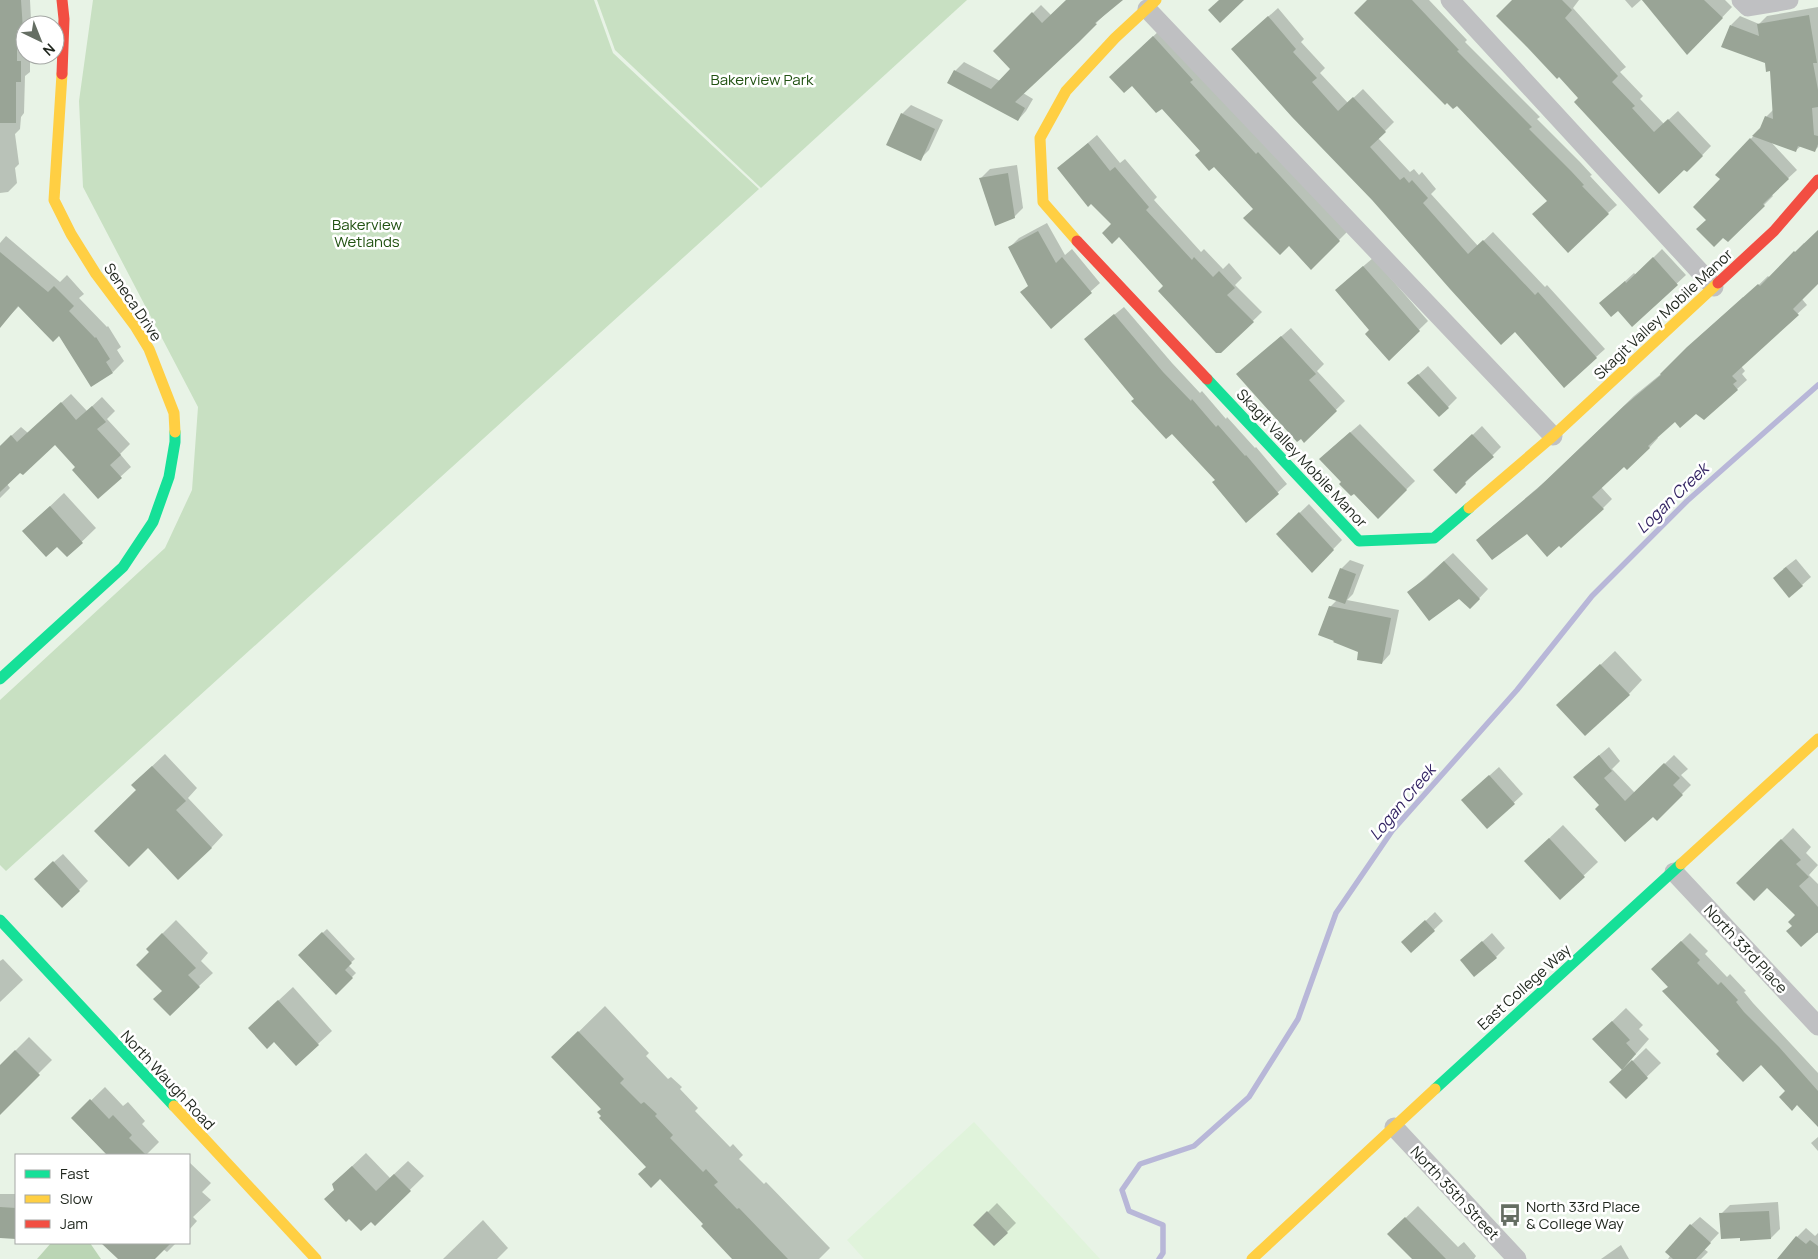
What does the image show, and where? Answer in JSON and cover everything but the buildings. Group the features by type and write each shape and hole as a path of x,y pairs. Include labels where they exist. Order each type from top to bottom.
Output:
{"street":[{"name":"Seneca Drive","path":"0,679 123,567 153,522 169,477 175,442 174,413 149,349 70,234 54,200 62,72 64,20 62,0"},
{"path":"1450,0 1714,287"},
{"path":"1741,0 1748,7 1789,0"},
{"path":"1152,4 1553,436"},
{"name":"Skagit Valley Mobile Manor","path":"1152,4 1115,38 1066,91 1040,138 1043,202 1100,267 1264,438 1359,541 1434,538 1553,436 1714,287 1774,231 1818,180"},
{"name":"East College Way","path":"1252,1259 1394,1126 1818,739"},
{"name":"North 33rd Place","path":"1674,872 1818,1026"},
{"name":"North Waugh Road","path":"0,920 316,1259"},
{"name":"North 35th Street","path":"1394,1126 1517,1259"}],"shaded area":[{"path":"974,1122 1100,1259 864,1259 847,1240"},
{"path":"50,1244 91,1244 101,1259 37,1259"}],"green space":[{"name":"Bakerview Wetlands","path":"93,0 594,0 613,53 759,189 6,871 0,865 0,700 165,548 192,490 198,407 83,187 79,101"},
{"name":"Bakerview Park","path":"597,0 967,0 761,188 615,50"}],"waterway":[{"name":"Logan Creek","path":"1159,1259 1163,1253 1163,1225 1129,1211 1122,1190 1140,1164 1194,1146 1249,1097 1298,1019 1336,913 1392,831 1517,690 1592,596 1687,501 1818,385"}],"traffic: fast":[{"path":"1207,379 1359,541 1434,538 1469,508"},
{"path":"0,679 123,567 153,522 169,477 175,432"},
{"path":"1435,1089 1681,864"},
{"path":"0,920 174,1106"}],"traffic: slow":[{"path":"1077,241 1043,202 1040,138 1066,91 1115,38 1156,0"},
{"path":"62,74 54,200 71,234 96,274 135,326 149,349 174,413 175,432"},
{"path":"1469,508 1553,436 1718,283"},
{"path":"1681,864 1818,739"},
{"path":"1252,1259 1435,1089"},
{"path":"174,1106 316,1259"}],"traffic: jam":[{"path":"62,0 64,19 62,74"},
{"path":"1718,283 1774,231 1818,180"},
{"path":"1077,241 1207,379"}],"place":[{"name":"North 33rd Place & College Way","path":"1510,1215"}]}
